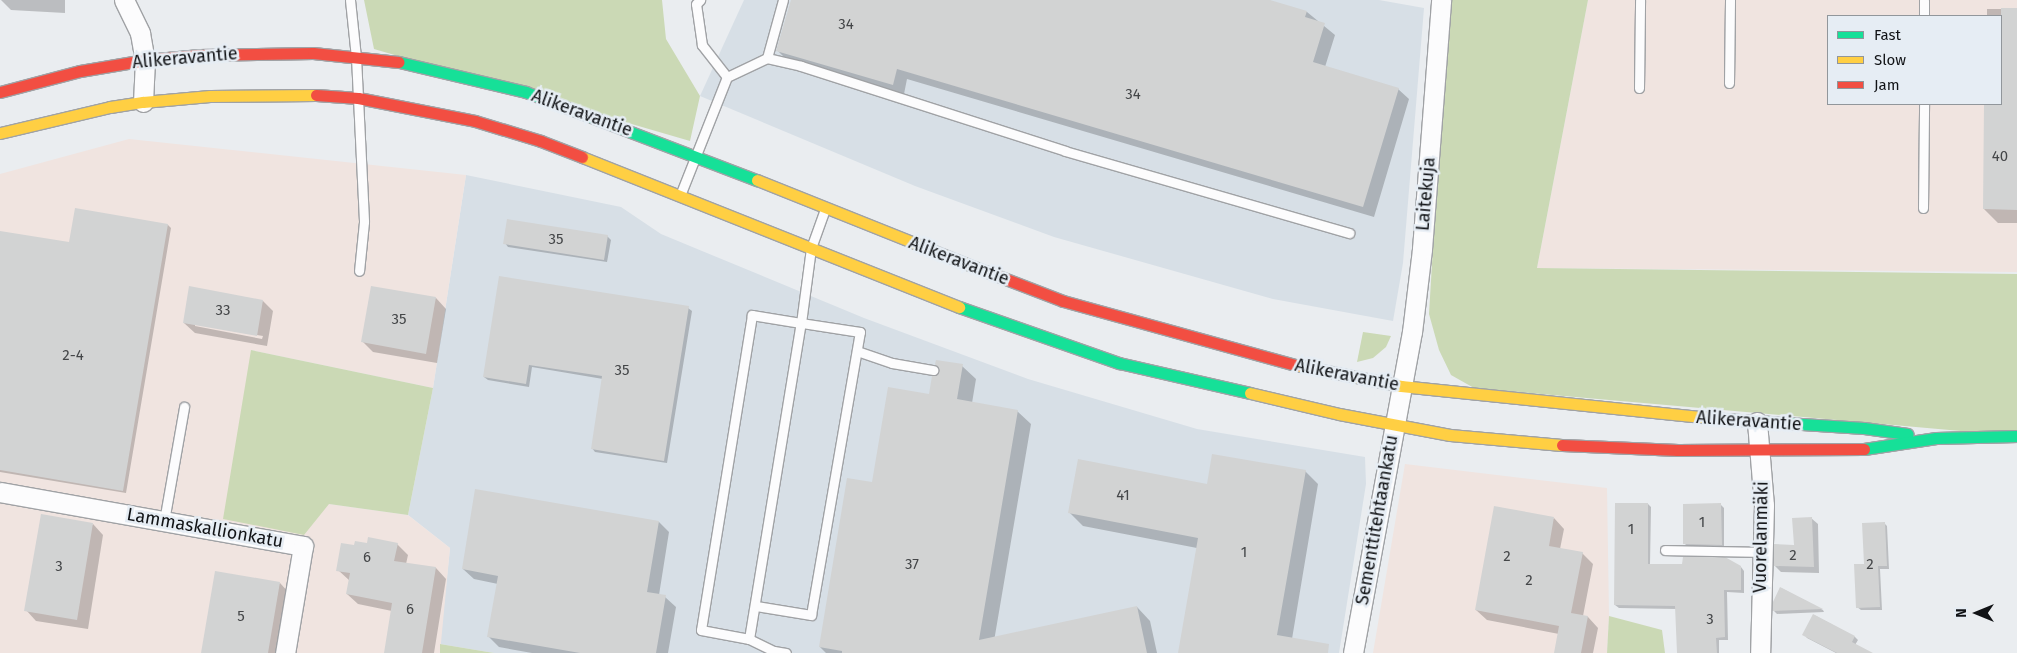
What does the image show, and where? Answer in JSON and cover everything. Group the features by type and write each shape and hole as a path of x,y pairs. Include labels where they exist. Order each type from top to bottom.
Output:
{"street":[{"path":"124,0 140,32 145,60 143,102"},
{"name":"Laitekuja","path":"1401,386 1412,332 1421,256 1441,0"},
{"name":"Alikeravantie","path":"0,92 80,71 145,60 252,53 313,53 395,61 526,92 826,206 902,239 1063,301 1283,362 1401,386 1670,416 1864,428 1936,438"},
{"name":"Alikeravantie","path":"0,133 110,106 143,102 210,96 310,95 358,98 475,121 541,141 680,194 1010,326 1119,363 1245,393 1394,424 1450,435 1593,448 1678,450 1864,449 1936,438 2017,436"},
{"name":"Sementtitehtaankatu","path":"1353,653 1401,386"},
{"name":"Vuorelanmäki","path":"1757,422 1763,484 1760,653"},
{"name":"Lammaskallionkatu","path":"0,492 303,546 285,653"}],"lane":[{"path":"350,0 356,57 364,222 359,271"},
{"path":"767,58 783,0"},
{"path":"1639,88 1640,0"},
{"path":"1730,0 1730,83"},
{"path":"1924,0 1924,15"},
{"path":"696,1 702,45 727,76"},
{"path":"680,194 727,76 767,58 801,66 1065,151 1349,234"},
{"path":"1923,208 1924,105"},
{"path":"749,639 756,606 811,248 826,206"},
{"path":"756,606 811,615 860,332 752,315 701,630 749,639 774,651 786,653"},
{"path":"857,351 892,363 934,370"},
{"path":"164,521 184,407"},
{"path":"1666,550 1761,552"}],"shaded area":[{"path":"744,0 1379,0 1424,8 1403,263 1393,321 1273,299 1054,237 915,186 700,96"},
{"path":"1588,0 2017,0 2017,272 1537,268"},
{"path":"129,139 466,175 433,388 251,350 329,504 408,515 450,548 440,653 0,653 0,174"},
{"path":"466,175 621,207 661,234 864,318 1028,379 1197,429 1365,457 1366,484 1339,653 494,653 440,644 450,548 408,515 433,388"},
{"path":"1405,464 1607,488 1609,616 1607,653 1373,653"}],"green space":[{"path":"364,0 662,0 666,39 700,96 690,141 374,49"},
{"path":"1451,0 1588,0 1537,268 2017,274 2017,436 1474,388 1451,375 1439,350 1429,314 1447,12"},
{"path":"1363,332 1391,336 1386,347 1373,358 1357,362"},
{"path":"251,350 433,388 408,515 329,504 304,535 223,519"},
{"path":"1609,616 1662,630 1665,653 1607,653"},
{"path":"440,644 494,653 440,653"}],"building":[{"path":"791,0 1270,0 1307,11 1305,17 1325,23 1313,62 1399,88 1363,207 897,69 893,85 776,51"},
{"path":"2001,8 2017,8 2017,210 1983,209 1984,105 2002,105"},
{"path":"75,208 168,224 123,491 0,470 0,231 69,242"},
{"path":"507,219 608,235 604,260 503,244"},
{"path":"499,276 689,306 664,461 591,449 602,376 529,365 526,384 483,377"},
{"path":"189,286 263,300 257,336 183,323"},
{"path":"371,286 436,297 426,354 361,342"},
{"path":"936,360 963,364 957,399 1018,410 979,640 1137,606 1147,653 842,653 842,651 819,647 847,478 872,482 888,387 929,394 932,376 939,372 935,364"},
{"path":"1212,454 1306,470 1277,635 1329,644 1328,653 1178,653 1198,538 1068,513 1078,459 1207,484"},
{"path":"475,489 659,521 647,592 666,595 656,653 580,653 487,637 498,576 462,569"},
{"path":"1615,503 1648,503 1648,564 1682,564 1683,557 1725,557 1741,566 1741,590 1724,590 1725,637 1716,638 1717,653 1677,653 1675,606 1614,605"},
{"path":"1721,503 1722,545 1683,544 1683,504"},
{"path":"1494,506 1554,517 1549,546 1583,552 1571,613 1588,616 1581,653 1554,653 1559,626 1475,610"},
{"path":"41,514 93,523 77,620 24,611"},
{"path":"1812,517 1814,567 1774,566 1774,544 1794,545 1792,518"},
{"path":"1885,522 1887,566 1878,566 1880,607 1856,608 1854,564 1864,564 1862,523"},
{"path":"368,537 398,543 394,561 436,567 422,653 384,653 392,603 346,594 350,573 336,571 341,543 354,545 355,541 367,543"},
{"path":"215,571 280,582 268,653 201,653"},
{"path":"1780,587 1823,609 1772,611 1773,602"},
{"path":"1813,614 1855,636 1852,642 1873,653 1837,653 1802,635"}],"traffic: fast":[{"path":"399,62 526,92 757,180"},
{"path":"959,307 1119,363 1250,393"},
{"path":"1709,418 1864,428 1908,434"},
{"path":"1864,449 1936,438 2017,436"}],"traffic: slow":[{"path":"0,133 110,107 143,102 210,96 316,95"},
{"path":"582,157 959,307"},
{"path":"757,180 985,271"},
{"path":"1296,365 1401,386 1709,418"},
{"path":"1250,393 1339,414 1450,435 1562,445"}],"traffic: jam":[{"path":"0,92 80,71 145,60 200,55 313,53 399,62"},
{"path":"316,95 358,98 475,121 541,141 582,157"},
{"path":"985,271 1063,301 1296,365"},
{"path":"1562,445 1678,450 1864,449"}]}
